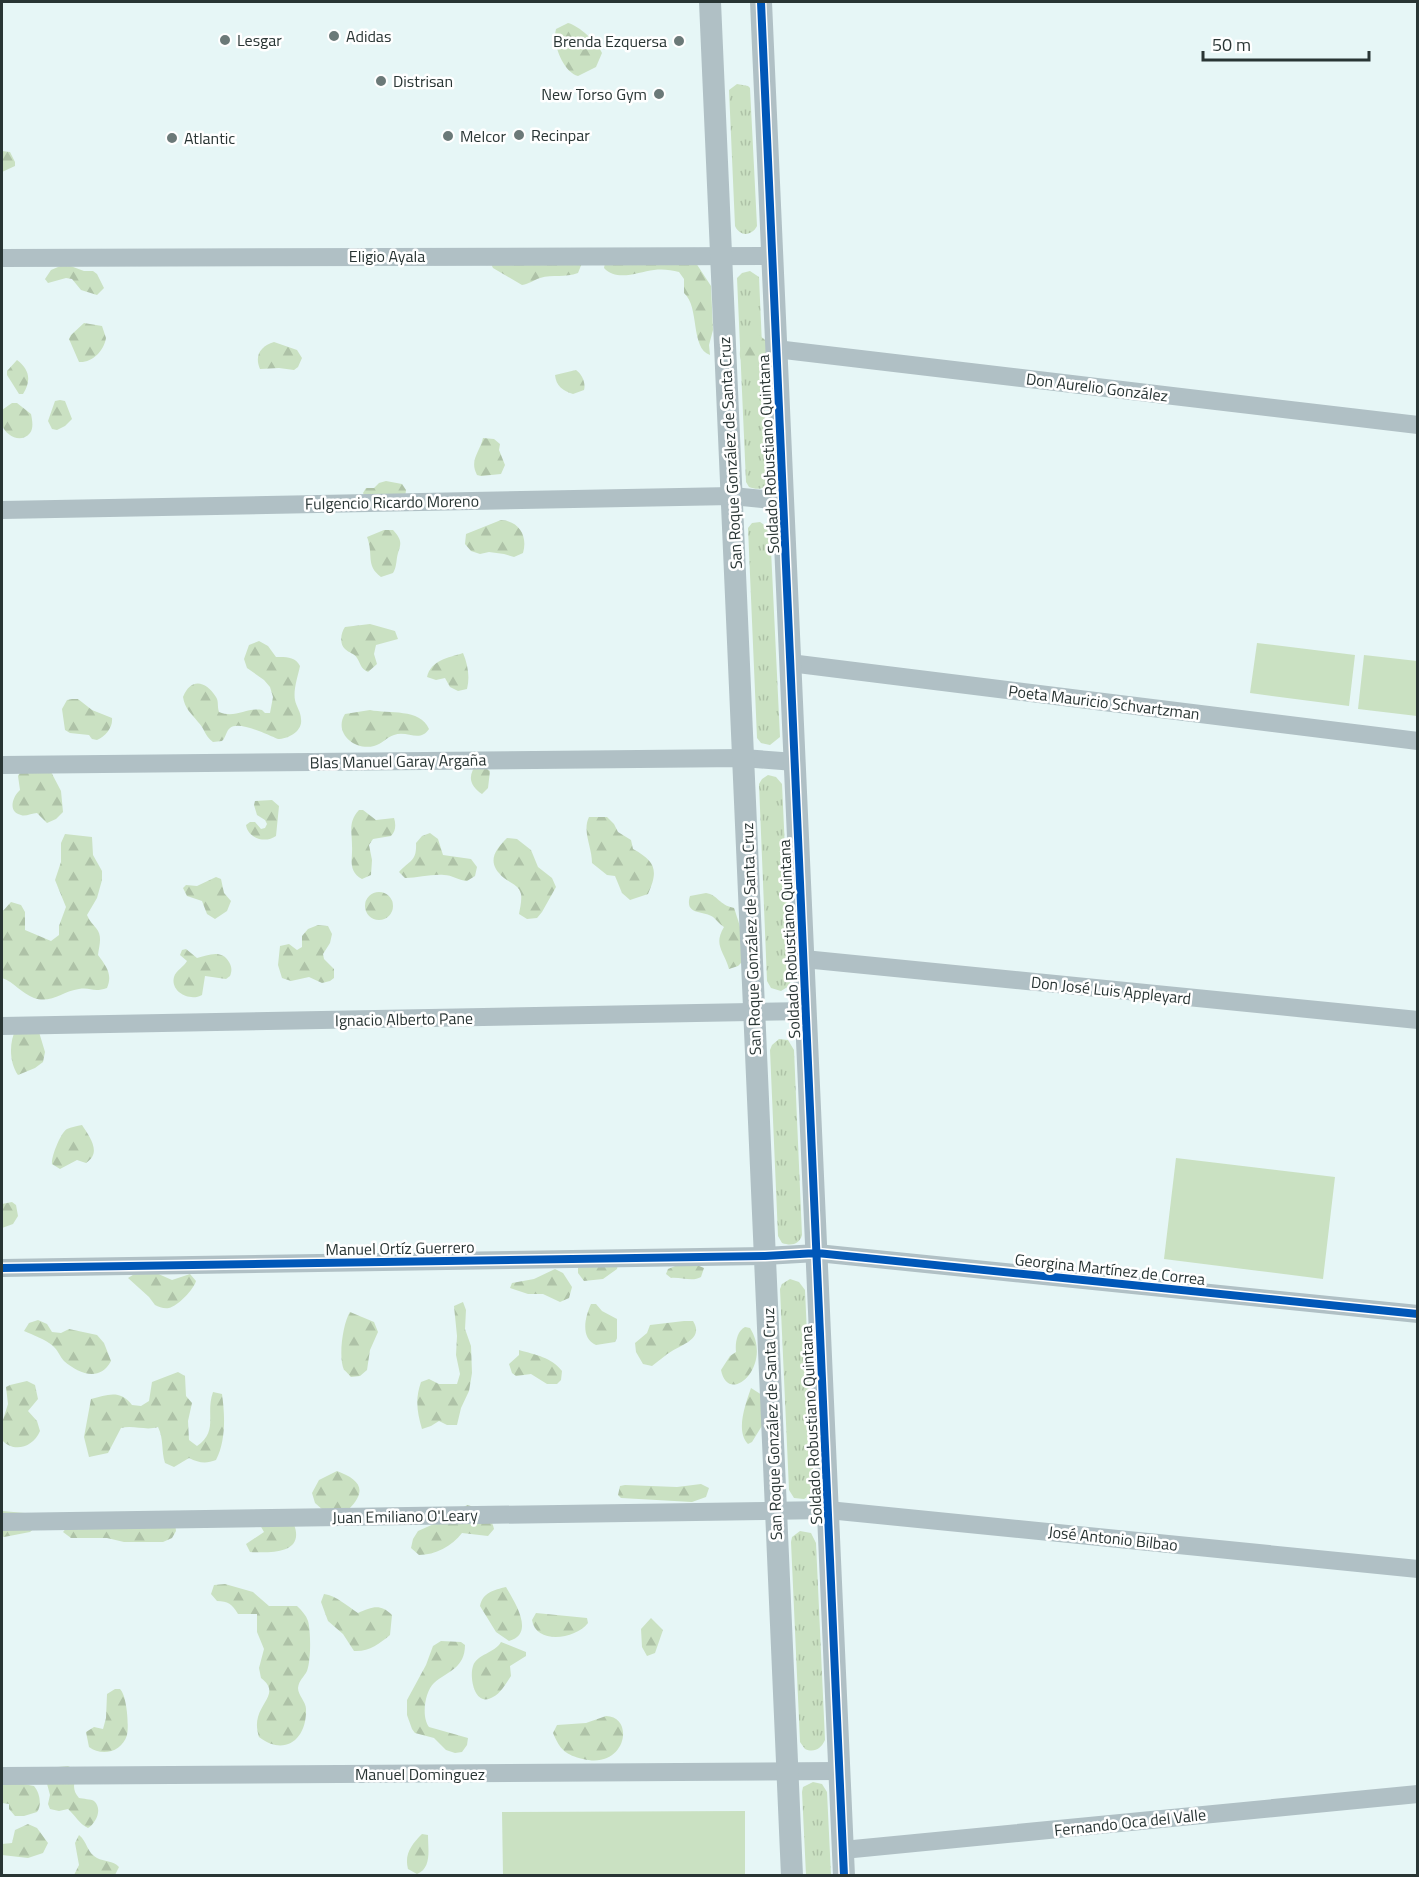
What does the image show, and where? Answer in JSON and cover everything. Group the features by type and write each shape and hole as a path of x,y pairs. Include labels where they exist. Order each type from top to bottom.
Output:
{"street":[{"name":"San Roque González de Santa Cruz","path":"710,2 792,1875"},
{"name":"Soldado Robustiano Quintana","path":"761,2 804,959 808,1253 819,1510 839,1771 844,1875"},
{"name":"Eligio Ayala","path":"2,258 772,256"},
{"name":"Don Aurelio González","path":"776,349 1418,425"},
{"name":"Fulgencio Ricardo Moreno","path":"2,510 732,496 783,501"},
{"name":"Poeta Mauricio Schvartzman","path":"790,663 1418,741"},
{"name":"Blas Manuel Garay Argaña","path":"2,765 743,758 795,762"},
{"name":"Don José Luis Appleyard","path":"804,959 1418,1020"},
{"name":"Ignacio Alberto Pane","path":"2,1026 806,1011"},
{"name":"Manuel Ortíz Guerrero","path":"2,1268 765,1256 808,1253"},
{"name":"Georgina Martínez de Correa","path":"808,1253 1418,1314"},
{"name":"Juan Emiliano O'Leary","path":"2,1522 819,1510"},
{"name":"José Antonio Bilbao","path":"819,1510 1418,1569"},
{"name":"Manuel Dominguez","path":"2,1776 839,1771"},
{"name":"Fernando Oca del Valle","path":"843,1850 1418,1794"}],"green space":[{"path":"568,23 587,35 602,53 596,67 578,76 563,63 557,49 556,29"},
{"path":"737,84 750,88 757,226 752,232 746,234 737,230 735,226 729,90"},
{"path":"2,151 10,152 15,166 2,172"},
{"path":"694,260 711,286 713,330 709,345 710,355 704,351 697,336 692,308 684,293 684,279 679,272 657,270 621,275 604,268 605,263"},
{"path":"582,263 578,273 540,278 522,285 493,268 491,264"},
{"path":"65,264 84,271 93,271 104,288 97,295 81,290 72,279 66,278 48,283 45,279 51,270"},
{"path":"750,271 759,277 768,482 764,487 757,489 749,487 746,482 737,278 742,273"},
{"path":"84,323 102,326 106,338 97,355 84,362 79,362 69,339"},
{"path":"755,331 776,350 774,366 754,371 742,363 740,352 745,340"},
{"path":"274,342 297,350 302,358 298,367 294,370 260,369 258,355 265,346"},
{"path":"17,360 28,375 28,384 23,394 19,394 7,375 7,371"},
{"path":"576,370 583,379 584,390 573,394 561,388 555,375"},
{"path":"55,401 65,401 72,419 57,430 52,429 48,421"},
{"path":"12,403 17,403 31,414 31,431 22,438 10,435 2,425 2,410"},
{"path":"483,438 494,439 500,444 499,450 505,465 501,474 477,475 474,465"},
{"path":"386,481 402,484 406,490 405,498 364,495 366,488 374,488"},
{"path":"501,520 513,523 521,530 524,541 523,553 514,557 489,552 480,554 471,551 465,544 466,534"},
{"path":"760,522 770,529 780,737 770,745 761,743 757,738 748,528 752,523"},
{"path":"384,530 393,530 400,543 393,573 381,577 371,564 367,537"},
{"path":"370,624 395,631 398,639 376,645 374,654 377,664 368,672 356,656 343,647 341,638 345,627"},
{"path":"259,641 268,646 276,657 293,659 300,666 295,696 301,716 300,727 290,736 278,739 253,729 234,726 229,729 222,741 213,742 185,705 183,697 190,686 199,684 208,687 216,697 219,712 230,714 262,710 270,713 273,697 270,687 247,668 244,659 249,645"},
{"path":"1257,643 1355,655 1349,706 1250,693"},
{"path":"463,653 468,671 467,689 458,691 450,687 445,678 436,680 427,677 436,663"},
{"path":"1364,655 1417,661 1417,716 1358,709"},
{"path":"78,699 92,710 112,718 110,728 103,736 97,740 92,739 89,735 70,733 65,730 62,709 67,700"},
{"path":"370,710 411,715 425,722 429,729 422,735 399,734 374,746 360,746 344,734 342,721 345,714"},
{"path":"478,763 490,771 488,788 482,794 474,787 471,780 472,772"},
{"path":"50,770 61,791 63,812 56,819 47,823 37,813 24,816 14,811 15,796 20,790 18,776 20,772"},
{"path":"768,775 776,777 782,784 791,980 789,986 781,991 771,988 767,981 759,784"},
{"path":"272,800 279,806 276,836 262,839 253,836 247,830 246,825 255,822 261,829 267,824 257,815 255,801"},
{"path":"359,810 363,810 376,820 394,818 395,825 391,836 373,839 369,845 372,860 371,875 362,879 354,872 352,864 351,827"},
{"path":"589,817 607,817 618,832 631,840 633,849 650,862 654,872 648,894 630,900 622,893 615,876 607,875 592,863 587,833"},
{"path":"430,833 438,839 443,855 471,859 477,867 475,876 467,881 444,875 405,878 399,872 414,857 416,843 422,836"},
{"path":"65,834 92,837 93,855 102,871 102,880 97,898 87,915 99,934 98,955 108,970 109,983 107,988 102,989 79,989 46,999 34,998 2,978 2,912 11,902 21,905 25,912 25,930 51,941 59,935 59,926 66,907 55,880 61,862 61,843"},
{"path":"507,838 517,839 531,850 538,867 552,878 556,887 537,918 527,919 519,914 520,891 498,873 495,867 496,852"},
{"path":"216,877 221,879 224,893 231,901 227,911 215,919 207,914 202,901 187,896 183,888 186,885 197,886"},
{"path":"379,892 389,896 393,906 389,916 379,920 369,916 365,906 369,896"},
{"path":"706,893 734,908 744,944 742,962 738,966 729,969 720,948 719,939 724,927 713,917 692,910 690,907 690,896"},
{"path":"318,925 328,926 332,934 330,943 323,954 324,959 334,969 334,978 322,983 309,977 291,981 282,978 278,965 280,946 289,944 297,950 302,947 302,936 308,929"},
{"path":"186,949 197,958 214,954 223,955 231,966 230,976 226,979 205,976 202,995 192,997 182,994 175,987 174,977 187,961 180,955 182,950"},
{"path":"16,1029 39,1032 45,1052 43,1062 18,1075 11,1052"},
{"path":"779,1039 788,1040 794,1050 802,1235 797,1243 791,1244 782,1243 778,1236 770,1050"},
{"path":"82,1125 93,1145 91,1159 86,1163 77,1160 60,1169 52,1164 57,1145 65,1131"},
{"path":"1176,1158 1335,1177 1323,1279 1164,1259"},
{"path":"12,1202 16,1205 18,1216 13,1224 2,1228 2,1204"},
{"path":"584,1259 618,1264 617,1269 603,1279 584,1281 578,1273 578,1268"},
{"path":"687,1261 704,1268 701,1277 671,1278 666,1274 668,1269"},
{"path":"555,1269 563,1273 572,1287 569,1298 560,1302 543,1294 528,1294 510,1288 512,1283 534,1279"},
{"path":"154,1272 172,1280 190,1274 196,1281 181,1301 173,1307 163,1308 155,1305 128,1278 136,1273"},
{"path":"790,1279 799,1282 805,1290 814,1490 804,1499 794,1498 789,1490 780,1289 782,1284"},
{"path":"463,1302 466,1310 465,1329 471,1346 472,1373 469,1391 461,1408 457,1425 447,1425 439,1421 422,1429 417,1405 421,1382 429,1379 439,1384 457,1384 460,1374 456,1355 454,1306"},
{"path":"591,1304 596,1304 602,1311 617,1319 615,1342 596,1345 591,1342 585,1327"},
{"path":"350,1312 374,1322 378,1332 370,1350 367,1370 360,1376 351,1377 344,1370 341,1357 343,1332"},
{"path":"38,1320 47,1324 52,1332 61,1333 69,1329 97,1335 104,1343 111,1361 106,1368 95,1374 76,1369 64,1361 50,1344 24,1331 29,1323"},
{"path":"693,1321 696,1327 691,1340 652,1366 643,1364 636,1352 635,1343 647,1333 650,1325"},
{"path":"745,1327 750,1328 756,1342 757,1356 747,1377 740,1383 732,1384 725,1380 721,1370 730,1356 736,1352 737,1338"},
{"path":"519,1350 543,1357 558,1366 562,1371 561,1380 557,1384 547,1384 531,1374 516,1376 512,1373 509,1364 519,1355"},
{"path":"178,1372 185,1376 186,1396 192,1403 188,1421 189,1440 197,1446 204,1440 210,1428 213,1392 222,1394 224,1428 222,1445 216,1460 202,1462 189,1458 174,1467 165,1463 158,1427 121,1428 108,1453 89,1457 84,1437 91,1399 113,1394 123,1397 132,1405 141,1406 149,1401 152,1382"},
{"path":"27,1381 35,1385 38,1399 28,1411 37,1421 40,1431 28,1445 17,1447 2,1440 2,1423 8,1404 6,1387"},
{"path":"751,1388 765,1397 768,1416 752,1442 748,1444 742,1432 742,1425 744,1409"},
{"path":"337,1471 355,1481 360,1490 359,1496 349,1509 323,1510 315,1503 312,1493 319,1480"},
{"path":"701,1484 709,1488 706,1497 692,1502 621,1498 618,1495 620,1486 625,1485 677,1487"},
{"path":"467,1505 481,1510 488,1516 494,1529 488,1536 462,1533 443,1549 425,1555 419,1555 411,1548 418,1531 445,1519"},
{"path":"2,1511 25,1513 37,1526 30,1532 4,1537 2,1536"},
{"path":"175,1522 176,1531 172,1538 163,1542 71,1538 63,1532 69,1525"},
{"path":"293,1522 296,1533 291,1546 277,1551 250,1552 246,1544 264,1532 260,1525"},
{"path":"800,1531 811,1533 816,1543 825,1740 819,1748 811,1751 805,1749 800,1742 791,1542 792,1537"},
{"path":"225,1584 253,1592 269,1606 297,1606 308,1621 309,1661 307,1671 298,1688 306,1706 305,1720 298,1736 286,1745 269,1743 259,1737 257,1720 268,1696 269,1688 261,1678 259,1668 264,1649 257,1632 257,1614 238,1614 229,1604 217,1601 211,1594 214,1585"},
{"path":"506,1587 518,1608 522,1625 517,1637 509,1641 496,1632 480,1606 486,1595"},
{"path":"324,1594 338,1599 358,1613 376,1607 388,1611 392,1615 390,1635 369,1649 354,1651 343,1634 328,1621 321,1602"},
{"path":"536,1613 587,1618 588,1623 575,1633 566,1636 548,1636 535,1628 532,1620"},
{"path":"651,1618 663,1630 655,1653 647,1656 642,1647 641,1629"},
{"path":"441,1641 461,1642 465,1645 464,1653 459,1664 431,1687 425,1704 425,1717 429,1727 468,1738 467,1745 462,1752 455,1753 446,1750 434,1738 415,1733 407,1715 407,1700 426,1665 433,1646"},
{"path":"501,1642 526,1652 526,1656 510,1666 511,1676 498,1693 487,1699 482,1698 473,1684 473,1666 478,1659 495,1649"},
{"path":"120,1689 126,1704 127,1735 116,1749 100,1752 89,1747 86,1732 94,1727 103,1729 107,1694"},
{"path":"606,1716 615,1718 621,1724 623,1733 622,1742 609,1757 598,1760 572,1756 561,1748 553,1733 557,1725 586,1723"},
{"path":"58,1767 72,1768 76,1777 74,1788 79,1798 94,1801 97,1804 96,1819 88,1828 68,1809 59,1811 50,1809 48,1804 50,1795 46,1780"},
{"path":"2,1780 34,1786 40,1799 37,1812 15,1816 9,1809 9,1804 2,1803"},
{"path":"813,1782 822,1784 827,1792 831,1875 806,1875 802,1792 803,1787"},
{"path":"745,1811 745,1875 503,1875 502,1812"},
{"path":"28,1824 37,1828 48,1843 43,1853 28,1858 2,1855 2,1844 12,1843 15,1830"},
{"path":"422,1834 428,1835 428,1858 425,1867 417,1874 408,1869 407,1859 412,1846"},
{"path":"79,1835 94,1856 119,1867 115,1875 74,1875 79,1865 75,1843"}],"cycle path":[{"path":"761,2 844,1876"},
{"path":"2,1268 765,1256 817,1253 1418,1314"}],"place":[{"name":"Adidas","path":"334,36"},
{"name":"Lesgar","path":"225,40"},
{"name":"Brenda Ezquersa","path":"679,41"},
{"name":"Distrisan","path":"381,81"},
{"name":"New Torso Gym","path":"659,94"},
{"name":"Recinpar","path":"519,135"},
{"name":"Melcor","path":"448,136"},
{"name":"Atlantic","path":"172,138"}]}
